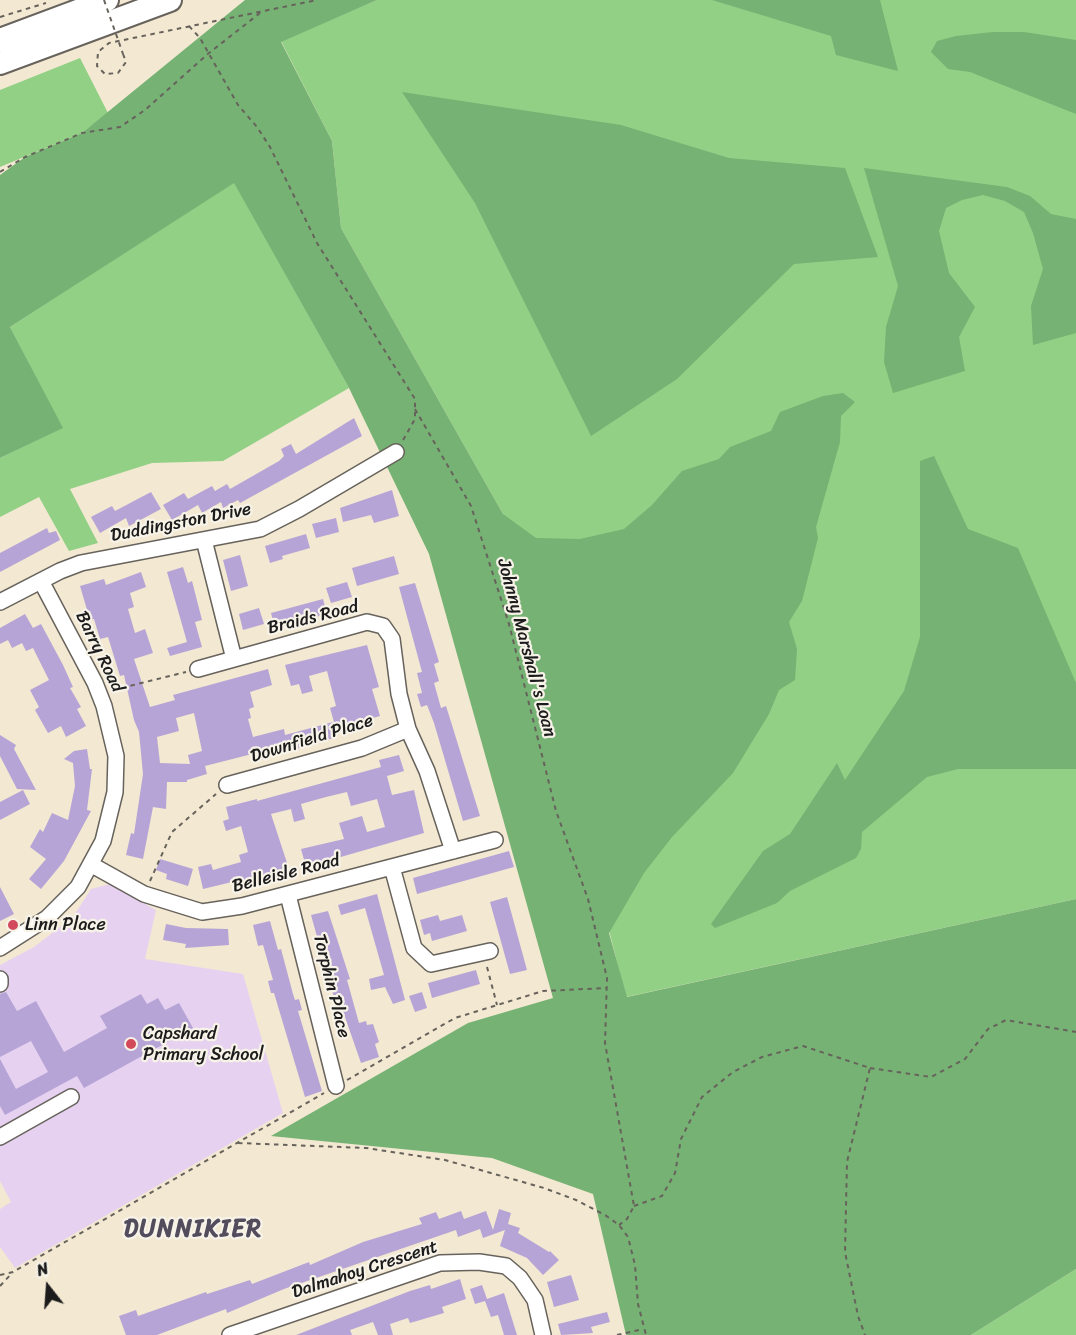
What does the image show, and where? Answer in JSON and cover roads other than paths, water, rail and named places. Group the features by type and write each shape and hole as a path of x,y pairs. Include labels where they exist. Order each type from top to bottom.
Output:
{"highway":[{"path":"0,40 106,0"},
{"path":"0,63 171,0"}],"street":[{"name":"Duddingston Drive","path":"0,602 81,563 260,529 299,509 396,452"},
{"path":"204,540 234,659"},
{"name":"Barry Road","path":"0,948 35,927 59,908 78,887 92,865 110,818 116,774 111,731 100,694 40,581"},
{"name":"Braids Road","path":"198,669 367,622 383,626 392,639 399,694 408,729 427,771 453,851"},
{"name":"Downfield Place","path":"227,785 362,748 408,729"},
{"name":"Belleisle Road","path":"92,865 144,894 202,912 242,906 288,895 495,840"},
{"path":"392,867 414,948 430,964 486,952"},
{"name":"Torphin Place","path":"288,895 336,1086"},
{"path":"0,979 0,984"},
{"path":"0,1137 71,1096"},
{"name":"Dalmahoy Crescent","path":"230,1335 440,1263 479,1262 506,1266 520,1278 535,1300 543,1335"}],"place":[{"name":"Linn Place","path":"13,925"},
{"name":"Capshard Primary School","path":"131,1044"}],"district":[{"name":"DUNNIKIER","path":"193,1230"}]}
